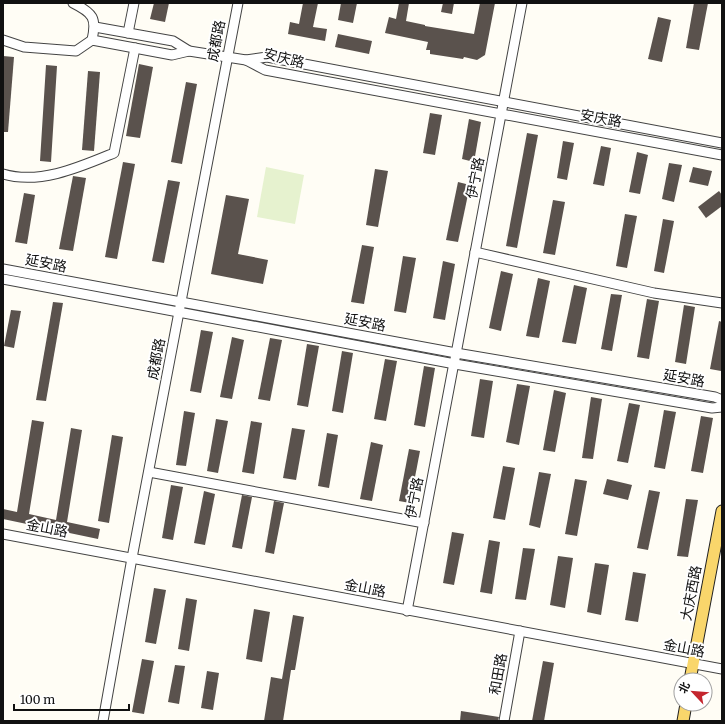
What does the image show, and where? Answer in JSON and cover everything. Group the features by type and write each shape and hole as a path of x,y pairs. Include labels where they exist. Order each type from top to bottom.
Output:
{"main road":[{"name":"大庆西路","path":"692,672 722,511"}],"street":[{"path":"3,40 24,46 76,51 92,40 95,27 92,17 82,8 73,3"},
{"path":"128,33 134,3"},
{"name":"成都路","path":"102,721 238,3"},
{"name":"伊宁路","path":"407,611 522,3"},
{"path":"95,27 173,42 189,51 246,60"},
{"path":"92,40 172,55 189,51"},
{"path":"3,174 12,177 34,178 93,162 114,153 135,48"},
{"name":"安庆路","path":"246,60 267,57 722,143"},
{"name":"安庆路","path":"246,60 265,70 722,154"},
{"path":"475,252 654,293 722,303"},
{"name":"延安路","path":"3,269 182,302 455,360 707,396 722,400"},
{"name":"延安路","path":"3,280 462,365 712,408 722,407"},
{"path":"149,472 424,523"},
{"name":"金山路","path":"3,534 722,669"},
{"name":"和田路","path":"504,721 520,631"}],"green space":[{"path":"266,167 304,175 295,224 257,217"}],"building":[{"path":"154,3 169,3 165,22 150,19"},
{"path":"303,3 318,3 313,27 327,29 325,41 288,34 290,22 299,24"},
{"path":"341,3 357,3 353,23 338,20"},
{"path":"399,3 409,3 406,21 425,26 474,34 480,3 495,3 485,55 477,60 464,57 463,59 430,54 430,50 426,50 428,42 385,33 389,17 396,19"},
{"path":"443,3 454,3 452,14 441,12"},
{"path":"694,3 708,3 699,50 686,48"},
{"path":"658,17 671,20 662,62 648,59"},
{"path":"338,34 372,41 369,54 335,47"},
{"path":"3,56 14,57 8,132 3,132"},
{"path":"139,64 153,67 140,138 126,136"},
{"path":"46,65 57,66 51,162 40,161"},
{"path":"88,71 100,72 94,151 82,150"},
{"path":"186,82 197,84 182,164 171,162"},
{"path":"430,113 442,115 435,155 423,153"},
{"path":"469,119 481,122 474,162 462,159"},
{"path":"527,133 538,135 517,248 506,246"},
{"path":"563,141 574,143 567,180 557,178"},
{"path":"601,146 611,148 604,186 593,184"},
{"path":"637,152 648,155 640,194 629,192"},
{"path":"123,162 135,164 117,259 105,257"},
{"path":"669,163 682,165 674,202 662,199"},
{"path":"693,167 712,171 708,186 689,182"},
{"path":"375,169 388,171 378,227 366,225"},
{"path":"73,176 86,178 73,251 59,249"},
{"path":"168,180 180,182 164,263 152,261"},
{"path":"458,182 470,185 458,242 446,240"},
{"path":"719,191 722,195 722,206 706,218 698,207"},
{"path":"24,193 35,195 27,244 15,242"},
{"path":"226,195 249,199 238,254 268,260 263,284 211,274"},
{"path":"553,200 565,202 555,255 543,253"},
{"path":"625,214 637,216 627,268 616,266"},
{"path":"663,219 674,221 664,273 654,271"},
{"path":"362,245 374,247 364,304 351,302"},
{"path":"403,256 416,258 406,313 394,311"},
{"path":"443,261 455,264 445,320 433,318"},
{"path":"501,271 513,274 501,331 489,328"},
{"path":"538,278 550,281 539,338 526,336"},
{"path":"574,285 587,288 576,344 562,342"},
{"path":"611,294 622,295 612,351 601,349"},
{"path":"647,299 659,301 649,359 637,357"},
{"path":"53,302 63,303 46,401 36,400"},
{"path":"684,305 695,307 686,364 675,362"},
{"path":"11,310 21,311 14,348 4,346"},
{"path":"719,321 722,322 721,371 710,369"},
{"path":"201,330 213,332 201,393 190,391"},
{"path":"232,337 244,340 232,399 220,397"},
{"path":"270,338 282,340 270,401 258,399"},
{"path":"307,344 319,346 308,407 297,405"},
{"path":"342,351 353,353 343,413 332,411"},
{"path":"385,359 397,361 386,421 374,419"},
{"path":"424,366 435,368 425,427 414,425"},
{"path":"480,379 493,381 484,438 471,436"},
{"path":"517,384 530,386 519,445 506,442"},
{"path":"554,390 566,393 555,452 543,450"},
{"path":"591,397 602,399 593,459 582,458"},
{"path":"629,403 640,405 628,463 617,461"},
{"path":"664,410 676,412 665,469 654,467"},
{"path":"184,411 195,413 186,466 176,465"},
{"path":"701,416 713,418 703,473 691,471"},
{"path":"216,419 228,421 218,473 207,471"},
{"path":"32,420 44,422 29,514 56,520 71,428 82,430 67,522 100,529 98,539 3,519 3,509 17,512"},
{"path":"251,421 262,423 254,474 242,472"},
{"path":"292,428 305,430 296,480 283,478"},
{"path":"327,433 338,435 329,488 318,486"},
{"path":"112,435 123,437 109,523 98,521"},
{"path":"371,442 383,445 372,501 360,499"},
{"path":"409,449 420,451 410,503 399,501"},
{"path":"503,466 515,468 505,520 493,518"},
{"path":"539,472 551,474 540,528 529,525"},
{"path":"575,479 587,481 577,536 565,534"},
{"path":"607,479 632,485 628,500 603,494"},
{"path":"171,485 183,487 173,540 162,538"},
{"path":"649,490 660,492 648,550 637,548"},
{"path":"204,491 215,494 205,545 194,543"},
{"path":"242,495 252,497 242,549 232,547"},
{"path":"686,499 698,500 688,557 677,556"},
{"path":"274,501 284,503 274,554 265,552"},
{"path":"452,532 464,534 454,585 443,583"},
{"path":"489,540 500,542 492,594 480,592"},
{"path":"523,548 535,549 526,600 515,599"},
{"path":"558,556 573,558 565,608 550,605"},
{"path":"595,563 609,565 601,615 587,612"},
{"path":"633,572 646,574 638,622 625,620"},
{"path":"154,588 166,590 156,644 145,642"},
{"path":"186,598 197,600 189,651 178,649"},
{"path":"254,609 270,612 262,662 246,659"},
{"path":"293,615 304,617 295,670 291,670 283,721 264,721 271,677 282,679"},
{"path":"142,659 154,661 144,714 132,712"},
{"path":"543,661 554,663 544,721 532,721"},
{"path":"175,665 185,666 179,704 168,702"},
{"path":"207,671 219,673 213,710 201,708"},
{"path":"461,711 499,717 498,721 460,721"}]}
